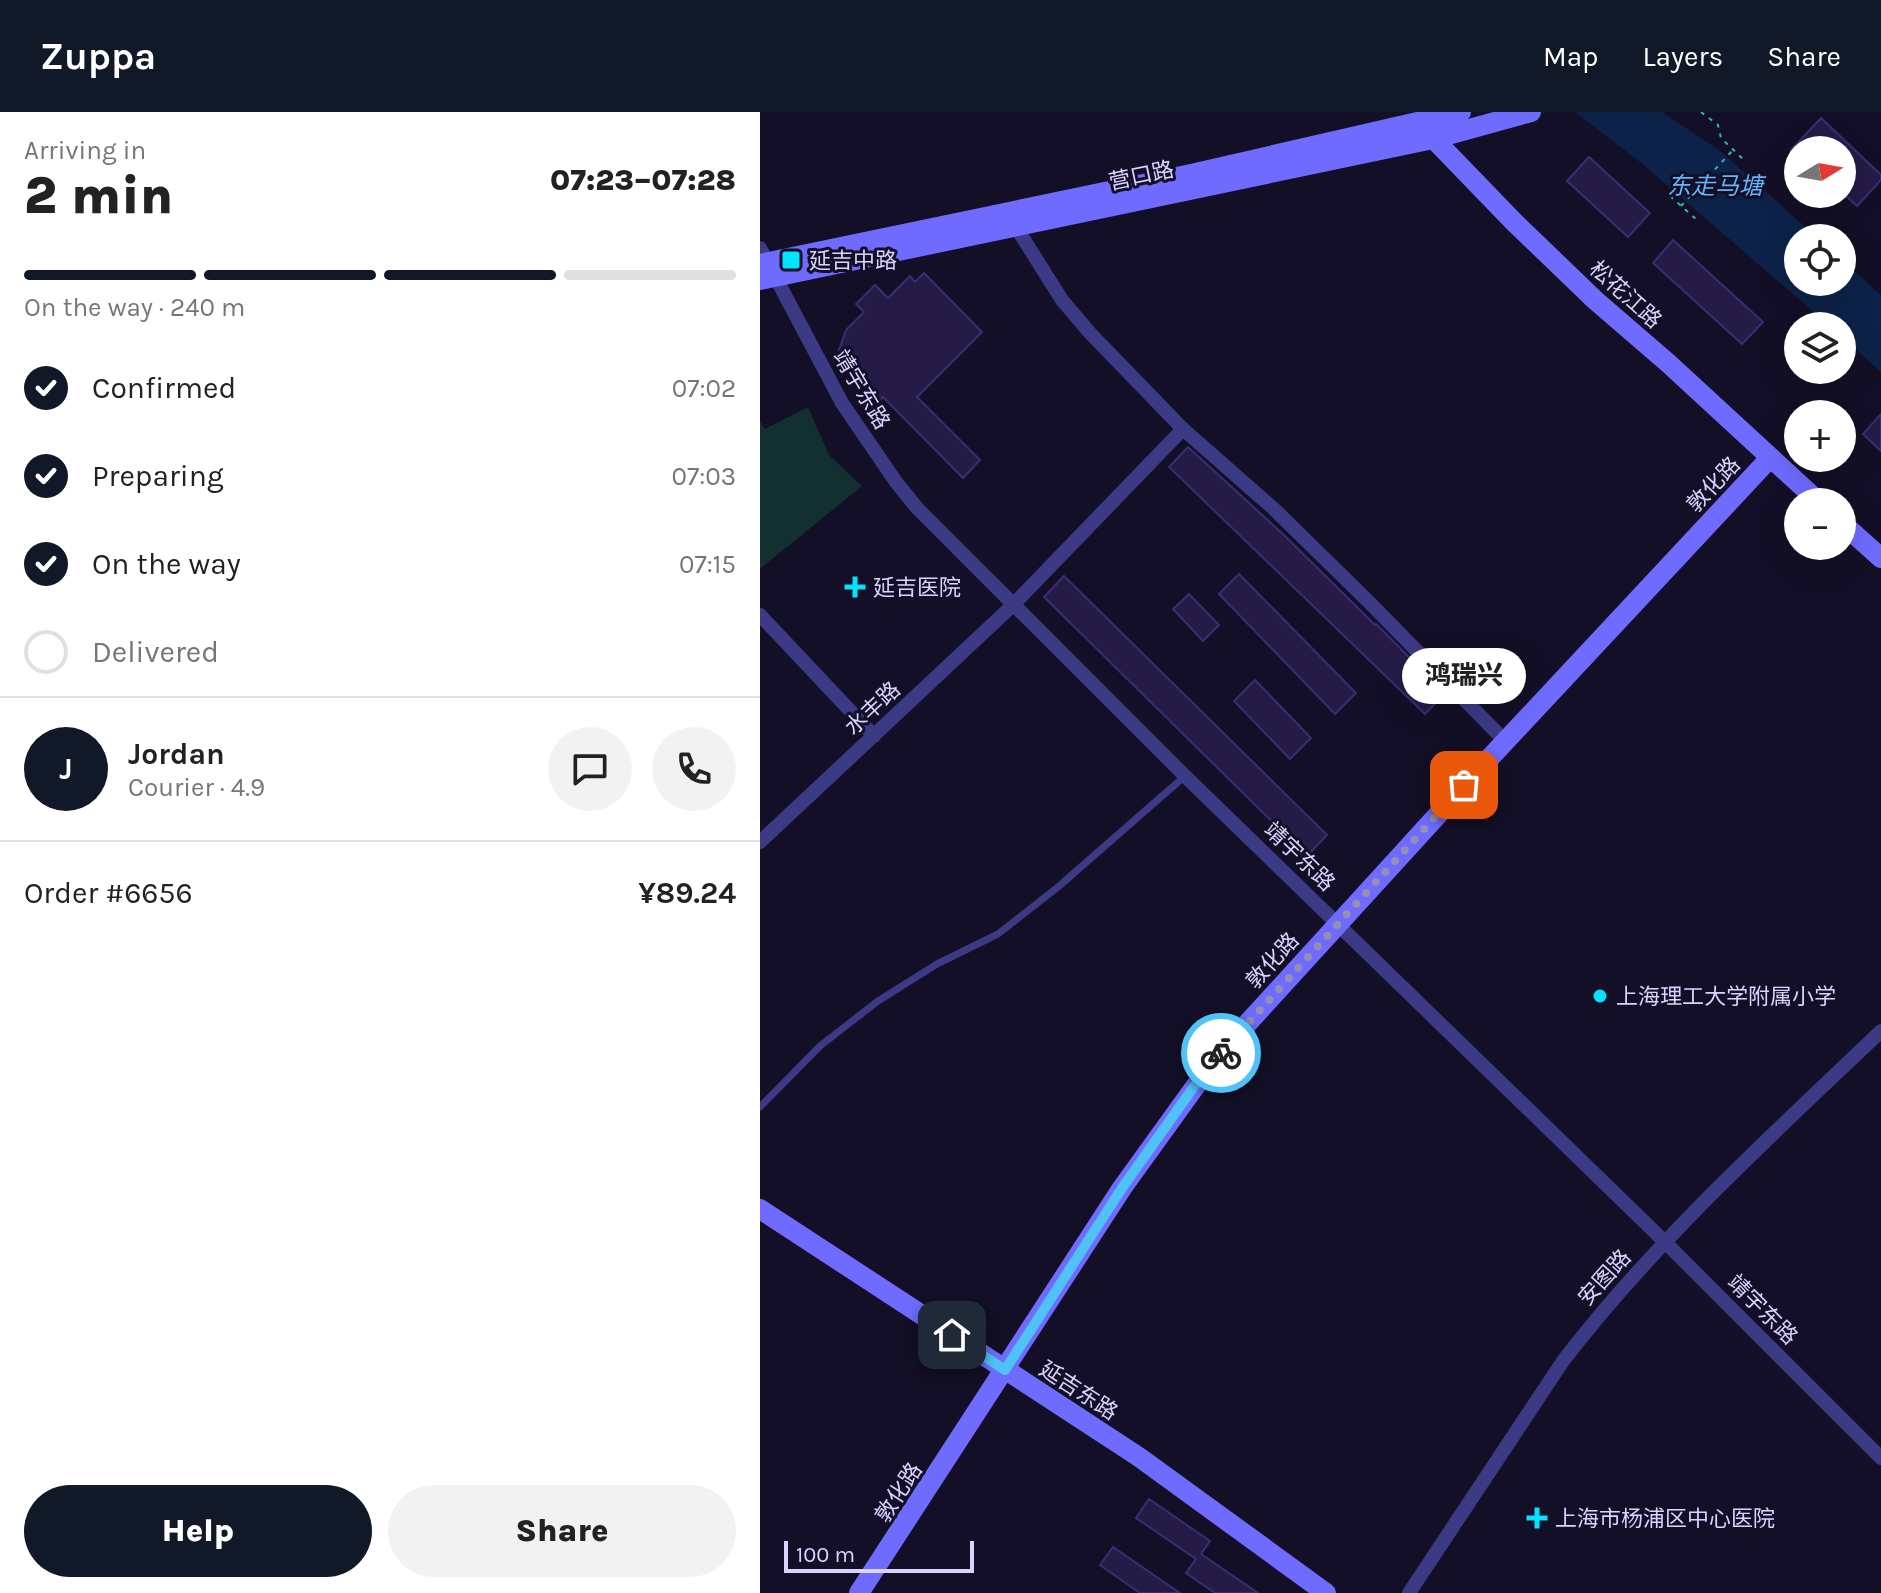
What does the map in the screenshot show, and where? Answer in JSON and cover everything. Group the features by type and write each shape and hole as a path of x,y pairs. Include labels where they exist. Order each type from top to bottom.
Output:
{"street":[{"name":"营口路","path":"765,266 1191,174 1414,116 1461,112"},
{"name":"营口路","path":"765,266 1016,227 1433,139 1531,112"},
{"name":"松花江路","path":"1414,116 1433,139 1595,300 1803,488"},
{"path":"1016,227 1062,300 1090,333 1183,429 1274,509 1506,742"},
{"name":"靖宇东路","path":"765,266 842,403 917,508 1185,776 1665,1242 1881,1458"},
{"name":"水丰路","path":"760,842 1013,605 1183,429"},
{"name":"敦化路","path":"859,1593 1122,1188 1193,1088 1338,923 1770,458"},
{"path":"1856,536 1881,558"},
{"path":"760,615 874,736"},
{"name":"安图路","path":"1409,1593 1563,1361 1665,1242 1881,1031"},
{"name":"延吉东路","path":"760,1209 1189,1492 1326,1593"}],"lane":[{"path":"760,1107 820,1046 902,986 937,964 998,934 1058,887 1185,776"}],"path":[{"path":"1701,112 1718,125 1721,138 1746,162"},
{"path":"1681,206 1733,150"},
{"path":"1670,196 1696,219"}],"green space":[{"path":"808,407 829,455 862,486 760,569 760,421 765,429"}],"water":[{"name":"东走马塘","path":"1575,112 1662,112 1719,150 1802,224 1784,224 1784,286 1640,162"},
{"name":"东走马塘","path":"1856,273 1881,295 1881,372 1856,350 1856,312 1814,312 1795,296 1856,296"}],"building":[{"path":"1821,118 1840,136 1804,136"},
{"path":"1856,151 1881,175 1881,180 1857,206"},
{"path":"1589,157 1650,213 1628,237 1567,181"},
{"path":"1673,240 1763,322 1742,344 1653,263"},
{"path":"924,273 982,332 917,397 980,460 963,478 883,397 880,401 864,385 867,383 838,353 846,330 864,312 856,304 875,285 888,298 910,276 915,282"},
{"path":"1881,414 1881,451 1863,434"},
{"path":"1188,447 1285,536 1445,693 1425,714 1169,467"},
{"path":"1239,574 1356,693 1335,714 1219,594"},
{"path":"1064,576 1327,835 1307,856 1044,597"},
{"path":"1189,594 1219,625 1203,641 1173,609"},
{"path":"1255,680 1311,738 1290,759 1234,701"},
{"path":"1149,1499 1210,1541 1201,1554 1258,1593 1215,1593 1186,1573 1196,1559 1136,1518"},
{"path":"1113,1547 1180,1593 1140,1593 1100,1565"}],"way so far":[{"path":"1221,1053 1464,785"}],"place":[{"name":"延吉中路","path":"791,260"},
{"name":"延吉医院","path":"855,587"},
{"name":"鸿瑞兴","path":"1464,785"},
{"name":"上海理工大学附属小学","path":"1600,996"},
{"name":"上海市杨浦区中心医院","path":"1537,1518"}],"route":[{"path":"952,1335 1005,1370 1122,1188 1221,1053"}]}
